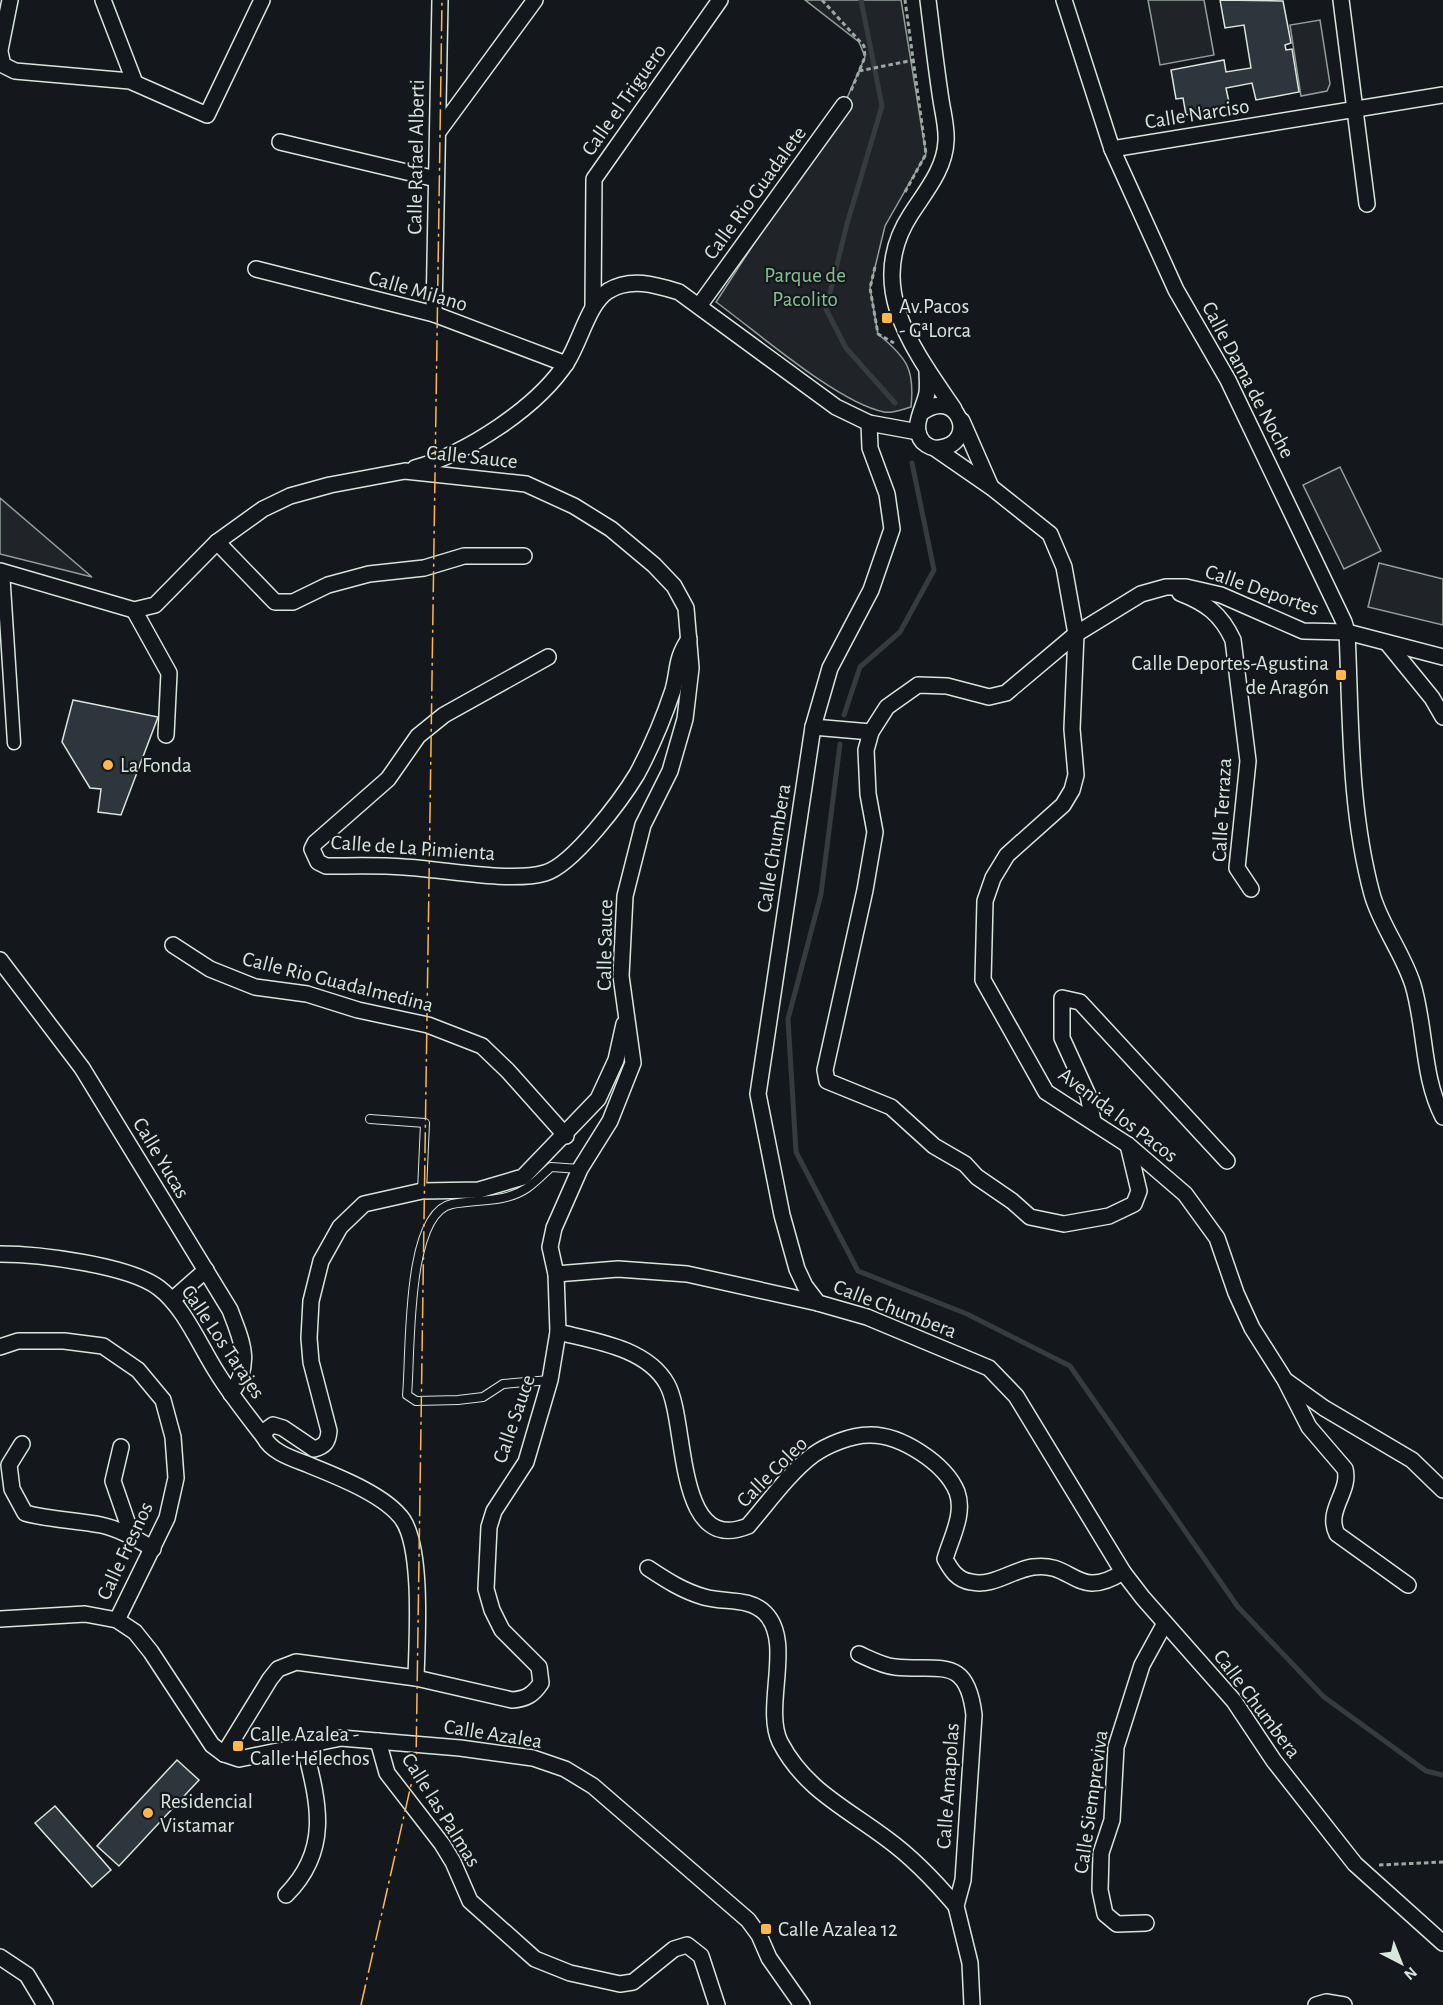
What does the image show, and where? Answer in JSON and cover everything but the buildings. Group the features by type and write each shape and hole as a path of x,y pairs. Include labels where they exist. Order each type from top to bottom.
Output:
{"street":[{"path":"10,0 1,56 15,71 56,73 135,83 207,114 262,0"},
{"path":"103,0 135,83"},
{"name":"Calle Rafael Alberti","path":"434,314 440,0"},
{"path":"438,132 535,0"},
{"name":"Calle el Triguero","path":"593,306 594,178 720,0"},
{"name":"Avenida los Pacos","path":"928,0 946,141 939,171 898,233 891,265 891,294 902,323 927,369 957,414 992,487"},
{"path":"1064,0 1112,149"},
{"path":"1341,0 1367,204"},
{"name":"Calle Narciso","path":"1112,149 1443,95"},
{"name":"Calle Rio Guadalete","path":"699,306 844,105"},
{"path":"280,142 436,180"},
{"name":"Calle Dama de Noche","path":"1112,149 1176,290 1228,380 1340,610 1347,632 1360,849 1373,898 1401,953 1413,986 1431,1089 1443,1118"},
{"name":"Calle Milano","path":"256,269 434,314 566,364"},
{"path":"405,471 463,451 488,435 544,388 566,364 582,337 593,306 607,292 624,284 653,284 679,292 836,407 869,423 918,432"},
{"path":"921,413 931,406 943,405 957,414 960,435 956,441 951,446 936,449 924,443 918,432 917,422 927,392 927,369"},
{"name":"Calle Chumbera","path":"869,423 870,448 887,494 892,529 871,590 830,668 813,727 758,1094 766,1146 794,1258 805,1286 818,1303 867,1317 989,1368 1016,1396 1123,1572 1234,1701 1274,1761 1355,1864 1443,1943"},
{"name":"Avenida los Pacos","path":"936,449 992,487 1050,534 1064,567 1076,634 1072,729 1076,775 1072,790 1063,805 1007,855 993,878 985,901 983,980 1046,1092 1128,1144 1185,1194 1217,1238 1236,1293 1252,1328 1284,1380 1324,1408 1412,1460 1443,1490"},
{"name":"Calle Sauce","path":"134,610 155,605 217,542 263,509 290,496 330,485 405,471 526,484 574,506 611,529 654,565 674,586 686,608 689,639 691,668 686,719 670,771 644,825 624,896 621,976 633,1063 610,1121 580,1169 554,1228 550,1247 556,1274 558,1332 550,1380 525,1461 494,1511 489,1527 486,1589 492,1610 502,1630 539,1667 541,1683 533,1694 524,1699 512,1700 416,1678 311,1662 296,1662 278,1669 224,1754"},
{"path":"217,542 275,602 293,602 328,585 369,574 424,568 464,556 524,556"},
{"path":"14,743 2,571 134,610 169,673 166,735"},
{"name":"Calle Deportes","path":"1076,634 1141,594 1166,587 1186,587 1221,595 1303,631 1347,632 1443,657"},
{"name":"Calle Terraza","path":"1166,587 1197,600 1214,611 1225,622 1233,640 1248,761 1237,868 1251,889"},
{"path":"1076,634 1006,693 989,697 947,686 918,685 887,706 872,732 866,750 868,794 875,832 866,890 824,1075 831,1084 891,1107 934,1146 965,1164 1030,1217 1064,1224 1109,1216 1134,1204 1139,1191 1128,1144"},
{"name":"Calle de La Pimienta","path":"548,657 444,716 418,736 387,779 315,843 312,849 318,862 326,866 404,867 510,876 545,873 563,864 585,844 636,774 673,687 676,665 681,651 689,639"},
{"path":"1388,644 1432,698 1443,717"},
{"path":"813,727 872,732"},
{"name":"Calle Rio Guadalmedina","path":"173,945 210,969 255,987 308,994 358,1010 428,1024 482,1046 508,1071 566,1136"},
{"name":"Calle Yucas","path":"0,960 82,1068 230,1310 244,1350 242,1378 231,1394"},
{"path":"1093,1121 1088,1095 1062,1038 1062,998 1080,1002 1227,1161"},
{"path":"264,1437 266,1430 273,1425 283,1428 315,1449 323,1447 328,1440 311,1362 309,1338 311,1301 321,1261 340,1227 364,1204 422,1191 479,1190 523,1177 566,1136 598,1100 616,1060 626,1012"},
{"name":"Calle Los Tarajes","path":"0,1254 30,1254 78,1261 143,1279 159,1287 172,1300 231,1394 267,1444 283,1454 361,1488 386,1504 403,1519 412,1542 417,1612 416,1678"},
{"path":"556,1274 618,1269 687,1274 818,1303"},
{"path":"172,1300 206,1270"},
{"name":"Calle Coleo","path":"558,1332 604,1343 633,1354 653,1367 667,1384 674,1403 687,1478 698,1508 707,1521 719,1531 734,1532 748,1526 813,1455 844,1440 869,1434 892,1439 917,1450 936,1463 957,1493 959,1519 945,1559 951,1571 961,1579 973,1583 995,1580 1033,1567 1050,1567 1091,1584 1106,1583 1123,1572"},
{"name":"Calle Fresnos","path":"0,1347 18,1341 64,1341 103,1346 138,1370 163,1400 173,1437 176,1479 167,1518 117,1620"},
{"path":"1284,1380 1309,1427 1345,1468 1347,1476 1332,1517 1336,1534 1408,1586"},
{"path":"1309,1427 1324,1408"},
{"path":"22,1444 9,1465 12,1489 25,1513 42,1518 102,1525 132,1536 153,1549"},
{"path":"121,1447 113,1481 132,1536"},
{"path":"648,1568 679,1588 706,1598 747,1602 767,1615 774,1628 777,1656 775,1715 779,1739 790,1760 827,1799 906,1853 929,1874 956,1906"},
{"path":"0,1619 85,1614 117,1620 135,1632 151,1652 205,1737 224,1754"},
{"name":"Calle Siempreviva","path":"1146,1923 1118,1924 1105,1914 1100,1890 1101,1853 1112,1820 1116,1747 1142,1665 1165,1623"},
{"name":"Calle Amapolas","path":"859,1654 893,1667 930,1666 948,1669 962,1679 971,1692 974,1715 963,1880 956,1906 970,1963 972,2005"},
{"name":"Calle Azalea","path":"224,1754 239,1759 262,1756 304,1744 341,1738 533,1758 565,1769 583,1780 748,1920 759,1935 769,1958 802,2005"},
{"name":"Calle las Palmas","path":"378,1741 387,1773 442,1844 453,1862 470,1901 535,1959 570,1973 620,1984 633,1982 674,1949 687,1945 701,1956 717,2005"},
{"path":"286,1895 303,1879 314,1856 319,1819 318,1797 304,1744"},
{"path":"0,1957 27,1975 45,2005"},
{"path":"1316,2005 1326,2002 1344,2005"}],"lane":[{"path":"370,1119 425,1123 422,1191"},
{"path":"550,1380 503,1384 483,1397 458,1400 416,1401 407,1395 414,1274 420,1248 435,1212 450,1204 498,1199 526,1189 551,1167 580,1169"}],"path":[{"path":"822,0 864,46 865,57 844,105"},
{"path":"903,195 926,154 905,0"},
{"path":"859,71 914,60"},
{"path":"878,257 870,288 878,334 892,342 902,344"},
{"path":"1355,1864 1409,1866 1443,1862"}],"green space":[{"name":"Parque de Pacolito","path":"805,0 901,0 926,154 885,226 870,288 878,334 896,350 907,365 912,383 911,407 894,412 884,412 865,406 821,381 716,302 844,105 865,57 859,42"},
{"path":"1148,0 1204,0 1214,55 1160,65"},
{"path":"1320,20 1330,84 1327,91 1301,96 1290,25"},
{"path":"1340,467 1381,551 1344,569 1303,485"},
{"path":"0,498 92,577 0,554"},
{"path":"1379,563 1443,579 1443,625 1368,607"}],"waterway":[{"path":"861,0 882,106 847,224 826,309 846,348 895,403"},
{"path":"844,715 860,667 900,632 934,570 912,463"},
{"path":"840,744 821,894 788,1019 796,1152 858,1271 967,1314 1070,1366 1238,1607 1324,1697 1426,1771 1443,1775"}],"power":[{"path":"361,2005 416,1763 442,0"}],"place":[{"name":"Av.Pacos - GªLorca","path":"887,318"},
{"name":"Calle Deportes-Agustina de Aragón","path":"1341,675"},
{"name":"La Fonda","path":"108,765"},
{"name":"Calle Azalea - Calle Helechos","path":"238,1746"},
{"name":"Residencial Vistamar","path":"148,1813"},
{"name":"Calle Azalea 12","path":"766,1929"}]}
